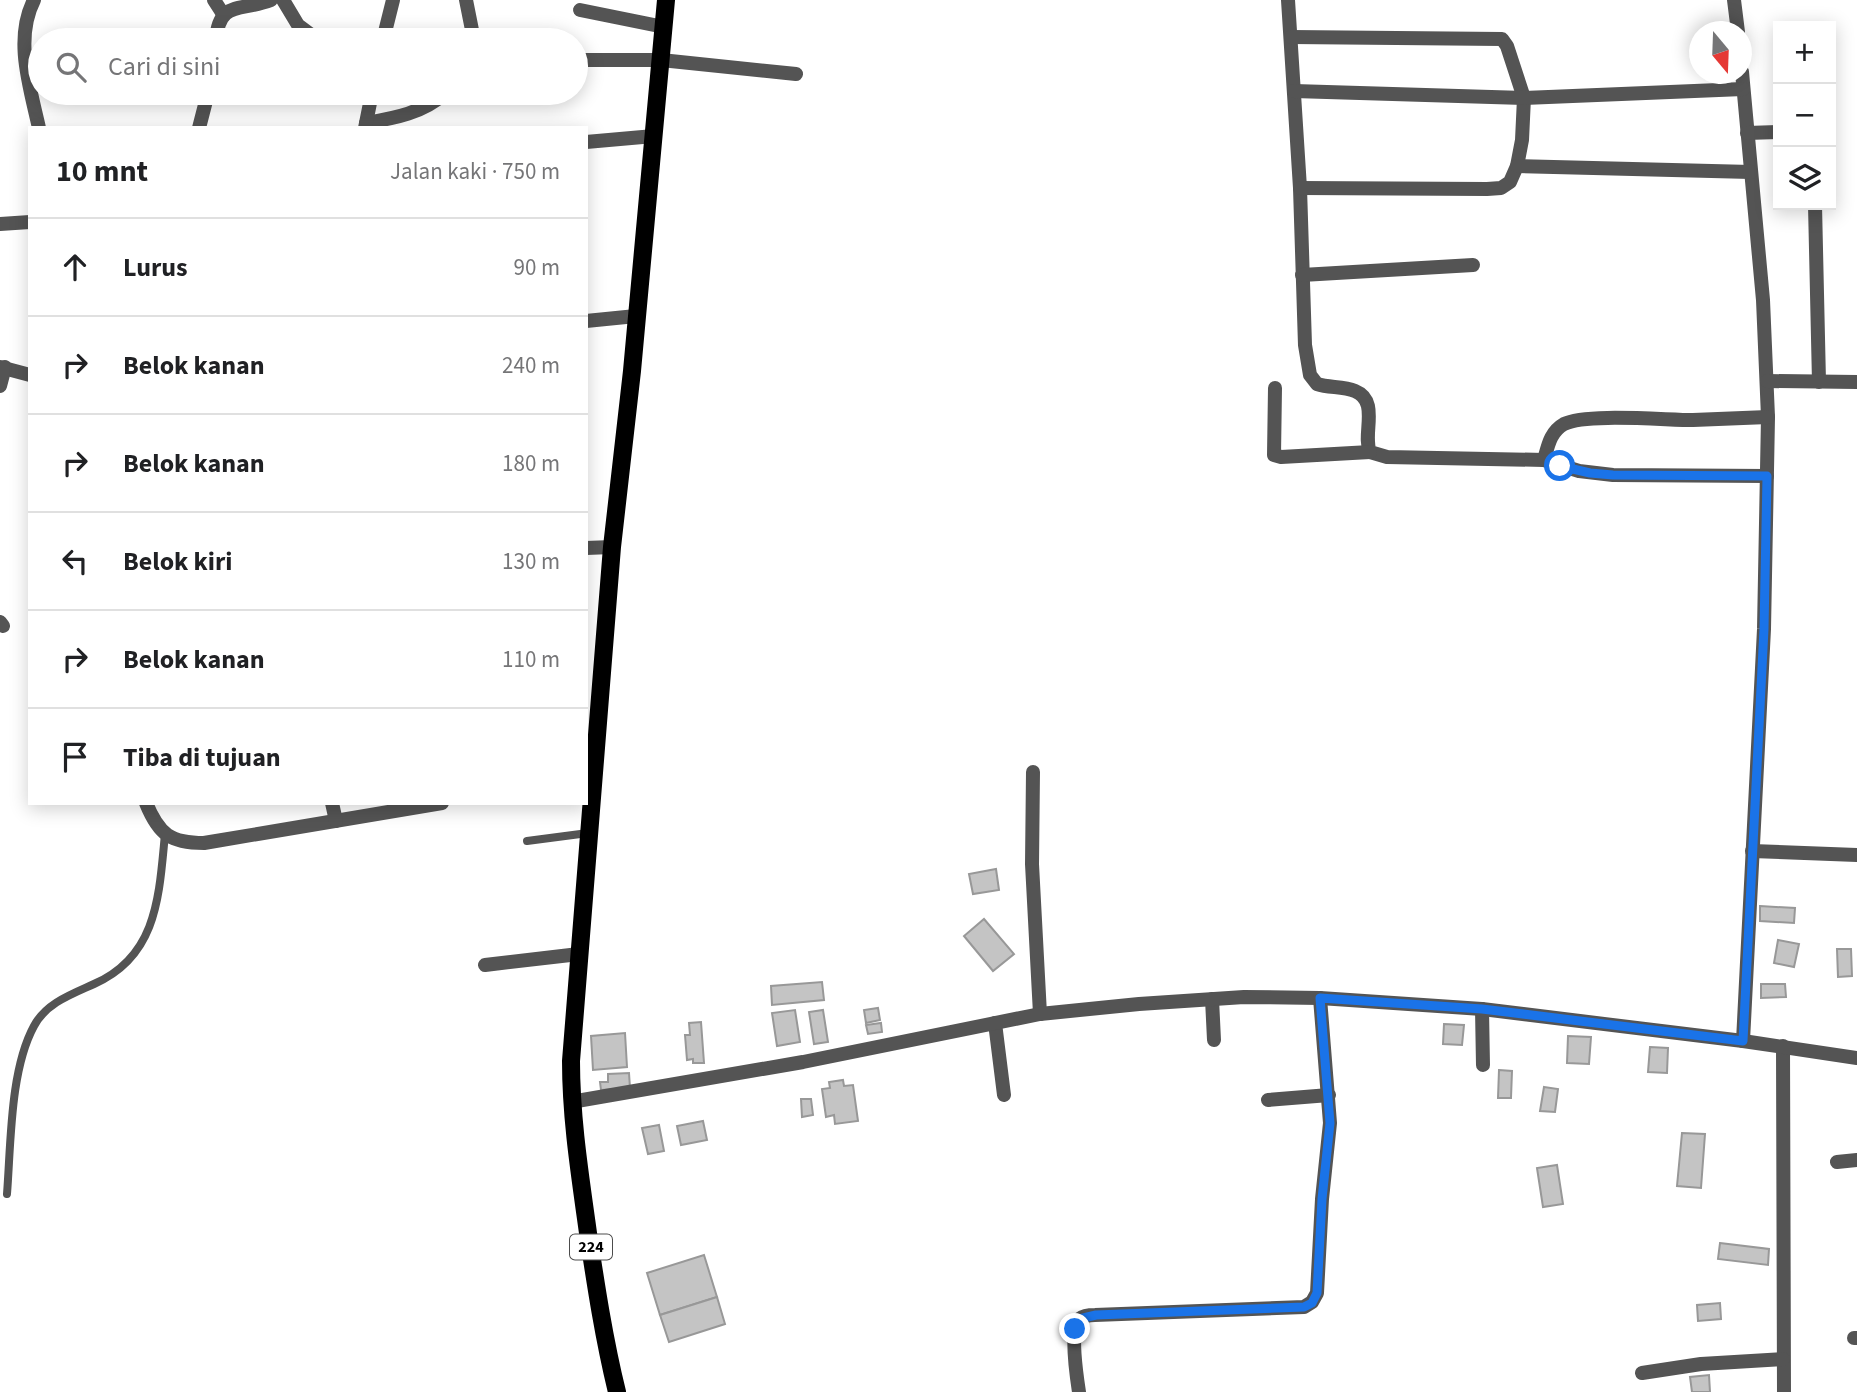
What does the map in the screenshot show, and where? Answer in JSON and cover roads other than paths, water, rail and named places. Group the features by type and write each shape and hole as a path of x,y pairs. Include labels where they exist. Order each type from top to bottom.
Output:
{"main road":[{"name":"224","path":"617,1392 598,1298 571,1102 572,1028 588,833 589,784 632,371 666,0"}],"street":[{"path":"28,70 25,26 33,0"},
{"path":"214,0 223,14"},
{"path":"217,28 223,14 230,10 271,0"},
{"path":"282,0 302,28"},
{"path":"386,28 393,0"},
{"path":"466,0 472,28"},
{"path":"1288,0 1300,187 1305,345 1310,375 1317,384 1346,388 1362,395 1369,407 1370,452"},
{"path":"1734,0 1737,21"},
{"path":"580,10 664,27"},
{"path":"1291,37 1502,39 1507,46 1524,98 1524,125 1517,166 1510,182 1499,188 1300,187"},
{"path":"588,60 661,60 796,74"},
{"path":"1742,84 1763,300 1768,417 1764,629 1743,1041"},
{"path":"1294,91 1524,98 1743,89"},
{"path":"35,105 39,126"},
{"path":"200,126 205,105"},
{"path":"370,105 366,126 419,110 427,105"},
{"path":"1747,133 1773,132"},
{"path":"588,142 654,136"},
{"path":"1517,166 1751,172"},
{"path":"1815,210 1819,382"},
{"path":"0,225 28,222"},
{"path":"1302,275 1473,265"},
{"path":"588,321 636,316"},
{"path":"0,386 3,367 28,374"},
{"path":"1767,381 1857,382"},
{"path":"1275,388 1274,455 1281,457 1370,452 1387,457 1544,460 1579,471 1613,475 1767,476"},
{"path":"1544,460 1552,435 1570,422 1597,419 1692,420 1768,417"},
{"path":"588,548 612,547"},
{"path":"1033,772 1032,864 1040,1014"},
{"path":"147,805 165,834 182,842 219,842 415,805"},
{"path":"332,805 336,821"},
{"path":"1752,851 1857,855"},
{"path":"485,965 579,954"},
{"path":"571,1102 803,1062 1040,1014 1212,999 1320,998 1482,1009 1783,1046 1857,1058"},
{"path":"1079,1392 1074,1339 1076,1324 1081,1318 1096,1315 1304,1307 1312,1303 1317,1293 1322,1199 1329,1138 1329,1095 1320,998"},
{"path":"1212,999 1214,1040"},
{"path":"1482,1009 1483,1065"},
{"path":"995,1023 1004,1095"},
{"path":"1783,1046 1784,1392"},
{"path":"1268,1100 1329,1095"},
{"path":"1837,1162 1857,1160"},
{"path":"1642,1373 1701,1364 1783,1359"}],"lane":[{"path":"527,841 588,833"},
{"path":"7,1194 20,1058 34,1025 57,1002 114,974 133,957 152,920 160,884 165,834"}]}
